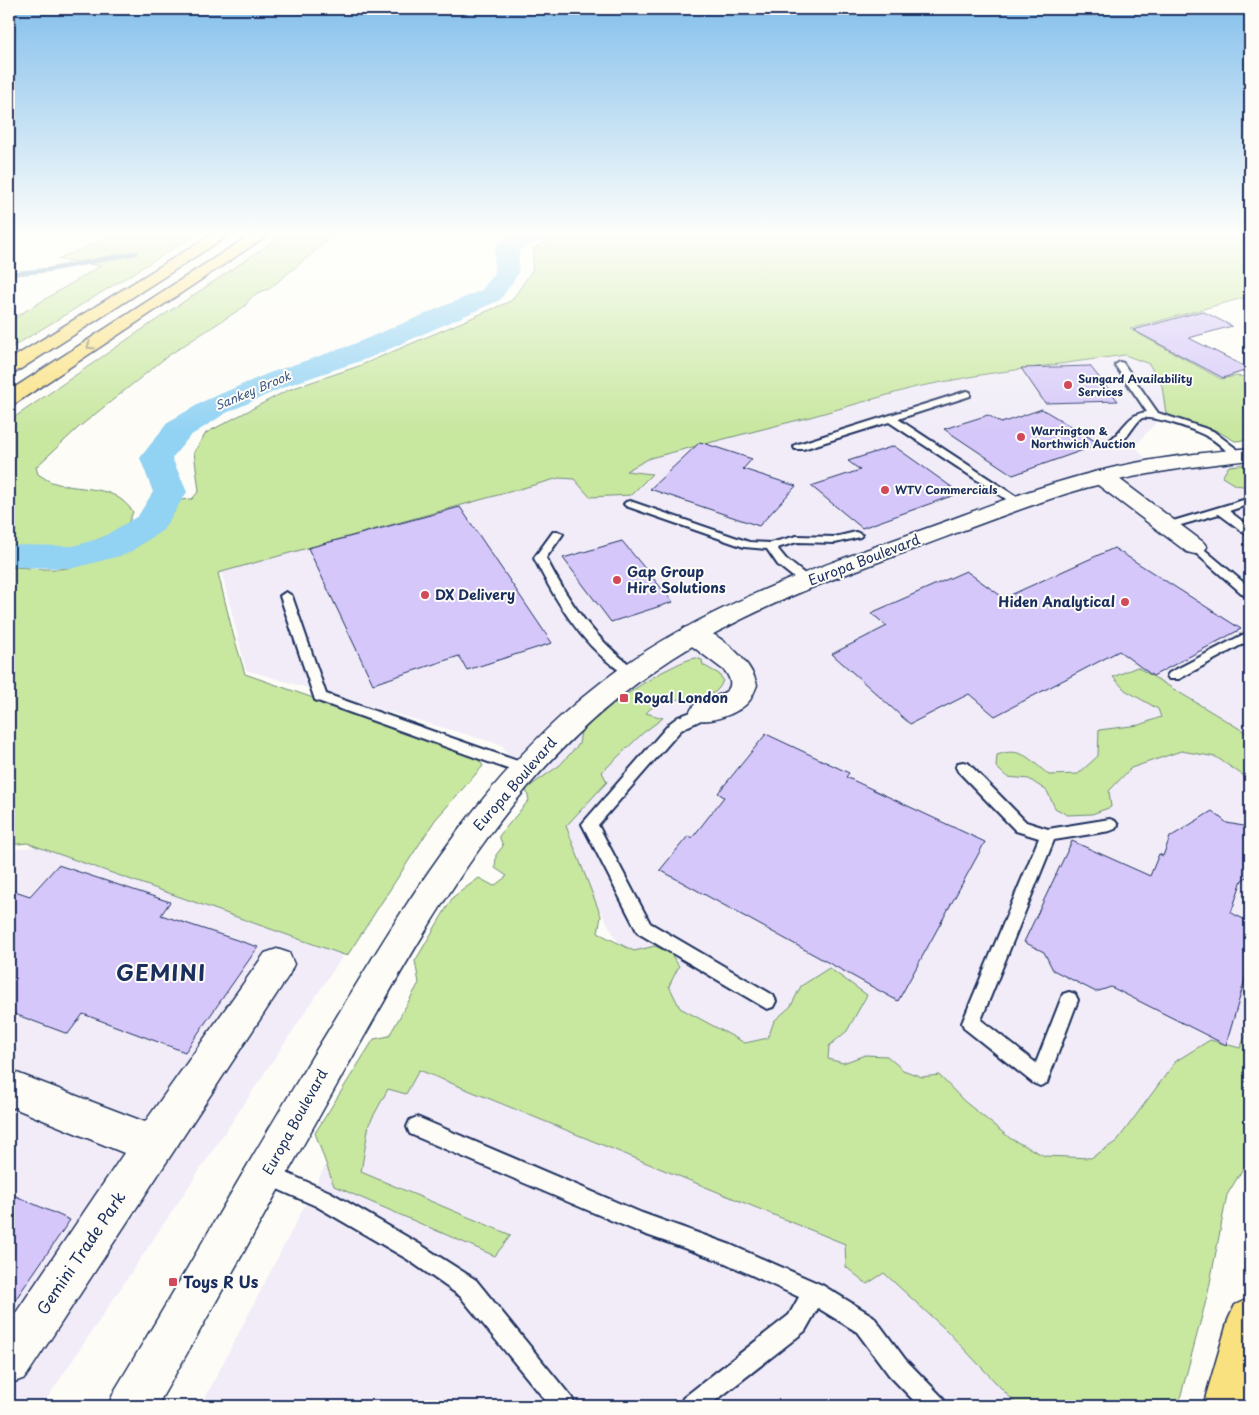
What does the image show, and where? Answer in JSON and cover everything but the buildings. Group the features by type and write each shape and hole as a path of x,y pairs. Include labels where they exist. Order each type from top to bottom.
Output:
{"main road":[{"path":"9,368 120,299"},
{"path":"9,399 163,299"},
{"path":"1226,1406 1250,1320"}],"street":[{"name":"Europa Boulevard","path":"131,1406 266,1174 324,1070 438,883 476,828 524,769 556,736 632,673 693,634 750,605 1019,503 1102,477 1151,466 1244,455"},
{"path":"1102,477 1195,547"},
{"path":"693,634 734,664 742,674 745,683 743,691 737,698 724,706 704,712"},
{"name":"Gemini Trade Park","path":"9,1362 153,1145 277,964"},
{"path":"9,1088 153,1145"}],"lane":[{"path":"1120,365 1154,414"},
{"path":"798,447 967,394"},
{"path":"1114,442 1128,430 1133,418 1138,415 1154,414 1209,433 1244,455"},
{"path":"890,418 1019,503"},
{"path":"1167,526 1250,501"},
{"path":"630,504 739,542 759,546 770,546 797,539 835,540 856,535"},
{"path":"1221,510 1250,532"},
{"path":"557,534 540,558 559,596 593,641 614,662 632,673"},
{"path":"770,546 782,562 807,582"},
{"path":"1195,547 1250,594"},
{"path":"286,596 320,697 524,769"},
{"path":"1174,676 1250,634"},
{"path":"704,712 683,721 675,727 590,824 644,928 767,1000"},
{"path":"963,767 1021,827 1048,835 1110,825"},
{"path":"1048,835 971,1023 1040,1077 1069,1000"},
{"path":"417,1127 641,1223 724,1252 814,1293 865,1324 897,1367 935,1406"},
{"path":"266,1174 323,1199 414,1252 468,1288 564,1406"},
{"path":"691,1406 797,1323 814,1293"}],"shaded area":[{"path":"1098,344 1149,364 1162,386 1166,411 1135,446 1158,473 1250,462 1250,1077 1127,1192 655,1009 554,827 502,745 246,670 220,565 937,375"},
{"path":"48,845 346,951 42,1406 9,1406 9,850"},
{"path":"393,1035 910,1245 1082,1406 201,1406"}],"green space":[{"path":"45,299 91,299 9,349 9,321"},
{"path":"188,299 250,299 245,306 169,355 79,427 36,467 38,474 48,481 66,486 107,492 116,496 133,512 128,524 117,532 69,551 9,549 9,421"},
{"path":"512,299 1239,299 1130,329 1221,379 1236,376 1250,377 1250,440 1235,441 1217,431 1166,414 1162,386 1149,364 1125,355 986,374 916,387 810,417 650,458 626,471 652,474 631,495 590,497 574,479 559,478 218,573 245,674 476,755 483,766 435,820 347,956 27,843 9,845 9,567 60,569 81,565 115,553 149,536 163,525 173,513 179,500 192,499 199,491 194,452 206,433 288,390 359,366"},
{"path":"1250,464 1250,487 1235,485 1222,477 1229,466"},
{"path":"696,658 702,660 703,665 719,674 723,680 718,689 710,695 666,701 656,705 646,713 663,718 643,733 602,772 607,782 566,826 601,916 598,933 634,951 655,946 670,953 679,966 669,986 680,1008 745,1043 768,1038 774,1021 791,1006 801,986 829,968 867,995 847,1031 829,1046 828,1059 843,1063 865,1055 887,1056 903,1070 922,1077 939,1075 964,1101 1011,1139 1045,1156 1091,1158 1117,1141 1176,1061 1210,1040 1240,1048 1250,1026 1250,1157 1227,1195 1208,1293 1178,1406 1018,1406 946,1330 884,1273 867,1284 846,1267 845,1244 419,1070 406,1094 388,1089 369,1124 361,1172 511,1235 495,1256 334,1186 315,1133 374,1039 389,1036 419,983 415,961 453,897 479,878 494,886 507,876 495,868 496,855 503,846 499,836 529,800 526,789 560,765 579,744 581,731 611,706 664,671"},
{"path":"1137,667 1250,735 1250,780 1216,757 1181,751 1131,768 1109,791 1111,807 1092,814 1067,815 1055,808 1047,791 1029,779 1007,777 996,767 997,755 1013,752 1025,756 1049,775 1078,774 1098,756 1099,730 1139,725 1161,717 1158,709 1125,690 1113,677"}],"waterway":[{"name":"Sankey Brook","path":"9,556 74,557 114,546 151,523 170,492 156,458 179,429 215,407 279,379 359,352 482,299"}],"place":[{"name":"Sungard Availability Services","path":"1068,385"},
{"name":"Warrington & Northwich Auction","path":"1021,437"},
{"name":"WTV Commercials","path":"885,490"},
{"name":"Gap Group Hire Solutions","path":"617,580"},
{"name":"DX Delivery","path":"425,595"},
{"name":"Hiden Analytical","path":"1125,602"},
{"name":"Royal London","path":"624,698"},
{"name":"Toys R Us","path":"173,1282"}],"district":[{"name":"GEMINI","path":"161,973"}]}
